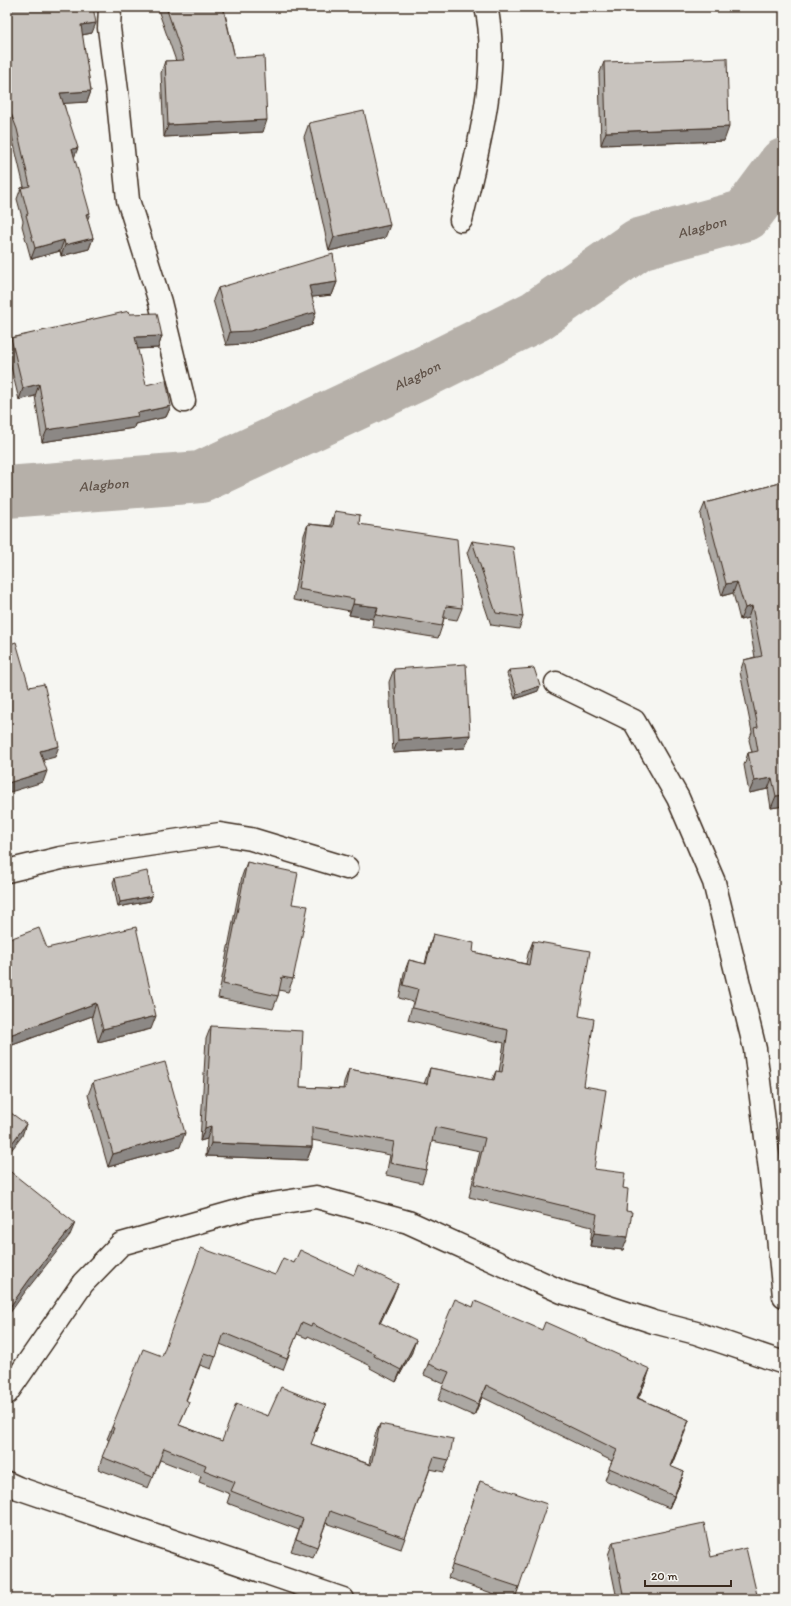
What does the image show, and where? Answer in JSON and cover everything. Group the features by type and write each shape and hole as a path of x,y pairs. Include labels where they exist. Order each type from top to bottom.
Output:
{"street":[{"path":"110,7 109,28 128,200 160,302 184,401"},
{"path":"461,220 483,125 490,70 488,18 486,7"},
{"path":"556,683 634,721 678,798 714,882 755,1049 784,1296"},
{"path":"7,871 61,858 220,834 251,839 346,868"},
{"path":"7,1393 83,1283 121,1244 252,1207 316,1197 408,1222 562,1292 654,1322 696,1333 784,1363"},
{"path":"7,1483 344,1599"}],"building":[{"path":"7,7 93,7 96,23 81,25 91,91 60,93 78,148 72,149 90,213 86,214 93,238 65,245 64,240 35,248 26,215 28,214 21,188 30,186 17,129 7,103"},
{"path":"166,7 223,7 235,58 264,56 267,120 168,125 165,61 184,60"},
{"path":"727,58 729,127 606,132 604,62"},
{"path":"364,111 390,225 334,237 309,123"},
{"path":"333,254 337,282 309,286 316,312 250,331 230,332 218,288"},
{"path":"129,311 130,314 157,313 162,336 135,337 146,385 166,380 171,406 137,413 138,416 47,430 39,384 23,388 11,338"},
{"path":"784,482 784,795 776,796 772,778 754,781 748,753 758,751 754,728 758,727 744,660 762,656 752,606 745,608 737,582 726,584 705,503"},
{"path":"335,511 360,515 359,524 457,539 462,608 446,606 442,626 376,615 378,607 353,604 354,599 298,589 308,524 333,527"},
{"path":"472,541 513,547 523,617 496,613"},
{"path":"16,642 29,687 44,684 59,746 40,751 47,771 8,783 7,645"},
{"path":"466,664 470,735 398,740 394,669"},
{"path":"534,668 540,686 517,694 509,670"},
{"path":"247,862 298,873 292,904 308,906 293,979 282,977 278,996 223,984"},
{"path":"147,871 152,896 120,902 115,878"},
{"path":"136,927 156,1016 103,1029 96,1003 7,1036 7,940 39,928 47,948"},
{"path":"433,934 474,943 473,952 529,965 533,941 590,951 579,1016 594,1019 584,1086 606,1090 594,1169 625,1173 623,1188 628,1189 626,1211 632,1212 628,1237 594,1233 597,1214 474,1184 485,1138 435,1127 426,1170 390,1163 394,1142 312,1127 312,1147 211,1143 211,1126 205,1128 211,1026 303,1031 300,1087 345,1089 349,1069 427,1084 430,1068 494,1080 496,1071 502,1072 508,1030 413,1008 418,989 403,985 409,960 426,964"},
{"path":"165,1062 185,1133 113,1154 93,1082"},
{"path":"7,1110 26,1124 7,1150"},
{"path":"7,1169 75,1223 29,1280 7,1311"},
{"path":"201,1248 275,1275 283,1258 294,1263 300,1250 354,1275 358,1265 398,1284 379,1322 416,1340 401,1370 374,1356 375,1354 312,1324 311,1326 302,1322 287,1359 224,1333 216,1357 204,1353 186,1400 189,1402 179,1425 222,1441 236,1404 268,1416 281,1387 326,1405 311,1444 371,1465 380,1424 453,1439 449,1460 434,1457 405,1538 330,1511 317,1547 296,1539 303,1519 231,1491 235,1482 204,1470 206,1465 164,1448 153,1477 102,1457 114,1428 112,1427 143,1349 162,1356"},
{"path":"455,1299 473,1307 475,1301 542,1330 545,1322 650,1369 637,1398 689,1420 670,1466 684,1472 674,1496 609,1468 617,1450 486,1385 478,1404 442,1388 449,1372 428,1364"},
{"path":"480,1481 547,1504 519,1587 452,1565"},
{"path":"704,1523 711,1557 746,1548 758,1599 624,1599 613,1542"}],"waterway":[{"name":"Alagbon","path":"7,492 201,477 416,376 536,316 639,244 746,215 784,164"}]}
